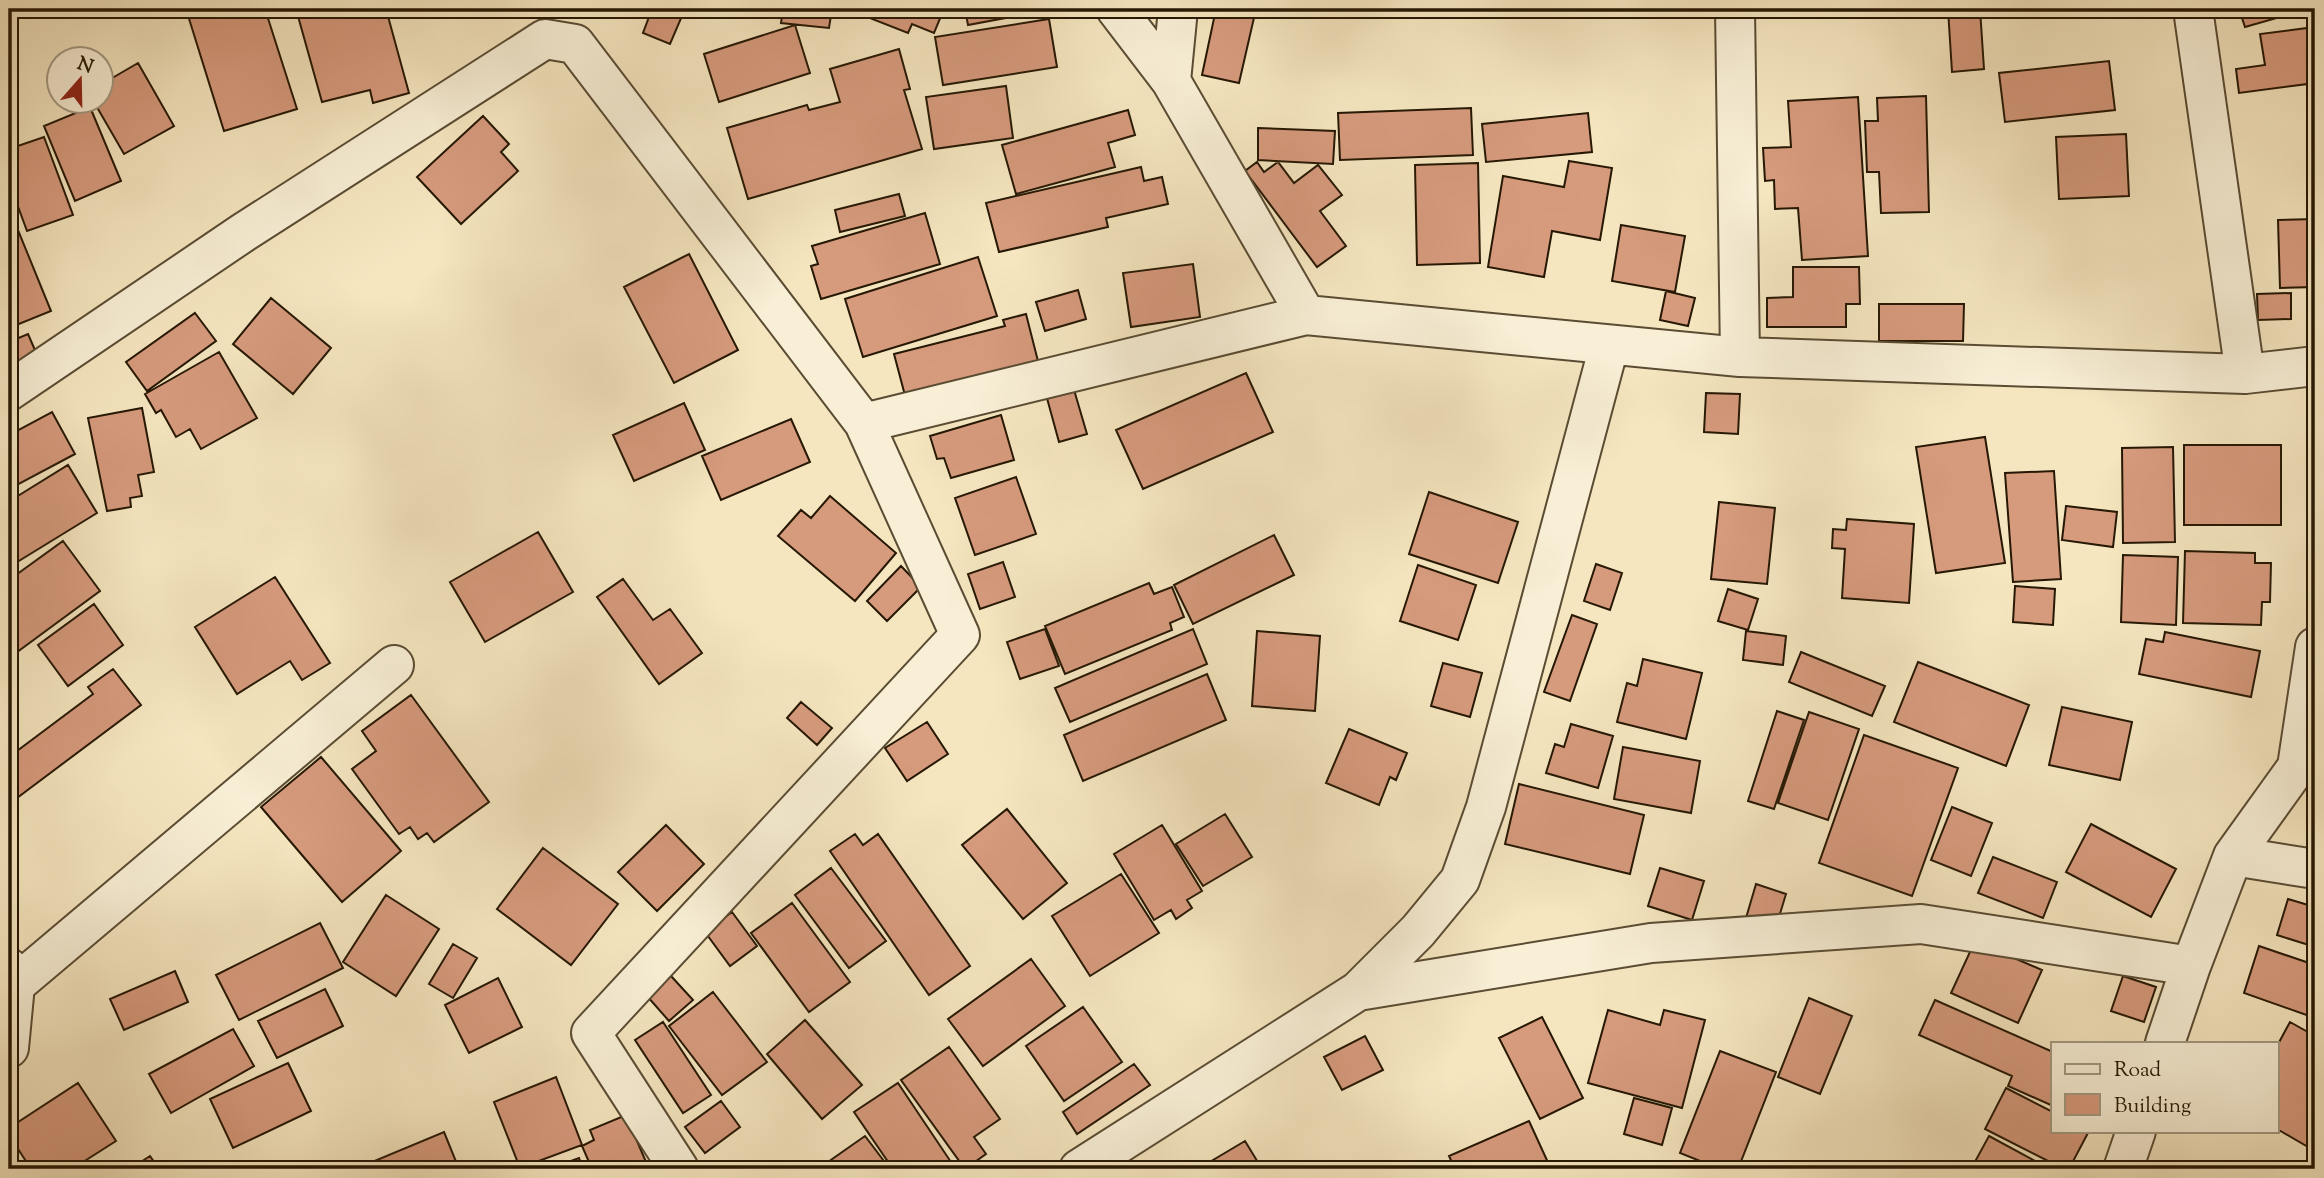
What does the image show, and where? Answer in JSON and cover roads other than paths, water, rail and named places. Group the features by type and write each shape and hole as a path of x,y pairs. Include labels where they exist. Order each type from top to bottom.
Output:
{"street":[{"path":"1115,9 1171,81 1306,315"},
{"path":"1171,81 1178,9"},
{"path":"1735,9 1740,357"},
{"path":"2193,9 2245,374"},
{"path":"9,391 244,232 545,39 575,44 864,423 960,635 591,1033 679,1169"},
{"path":"864,423 1306,315 1740,357 2245,374 2315,366"},
{"path":"1079,1169 1358,991 1418,931 1460,880 1486,807 1609,346"},
{"path":"2165,1042 2190,966 2233,856 2297,767 2315,648"},
{"path":"9,1048 12,977 394,665"},
{"path":"2233,856 2315,869"},
{"path":"1358,991 1651,943 1921,925 2190,966"},
{"path":"2123,1169 2136,1132"}]}
